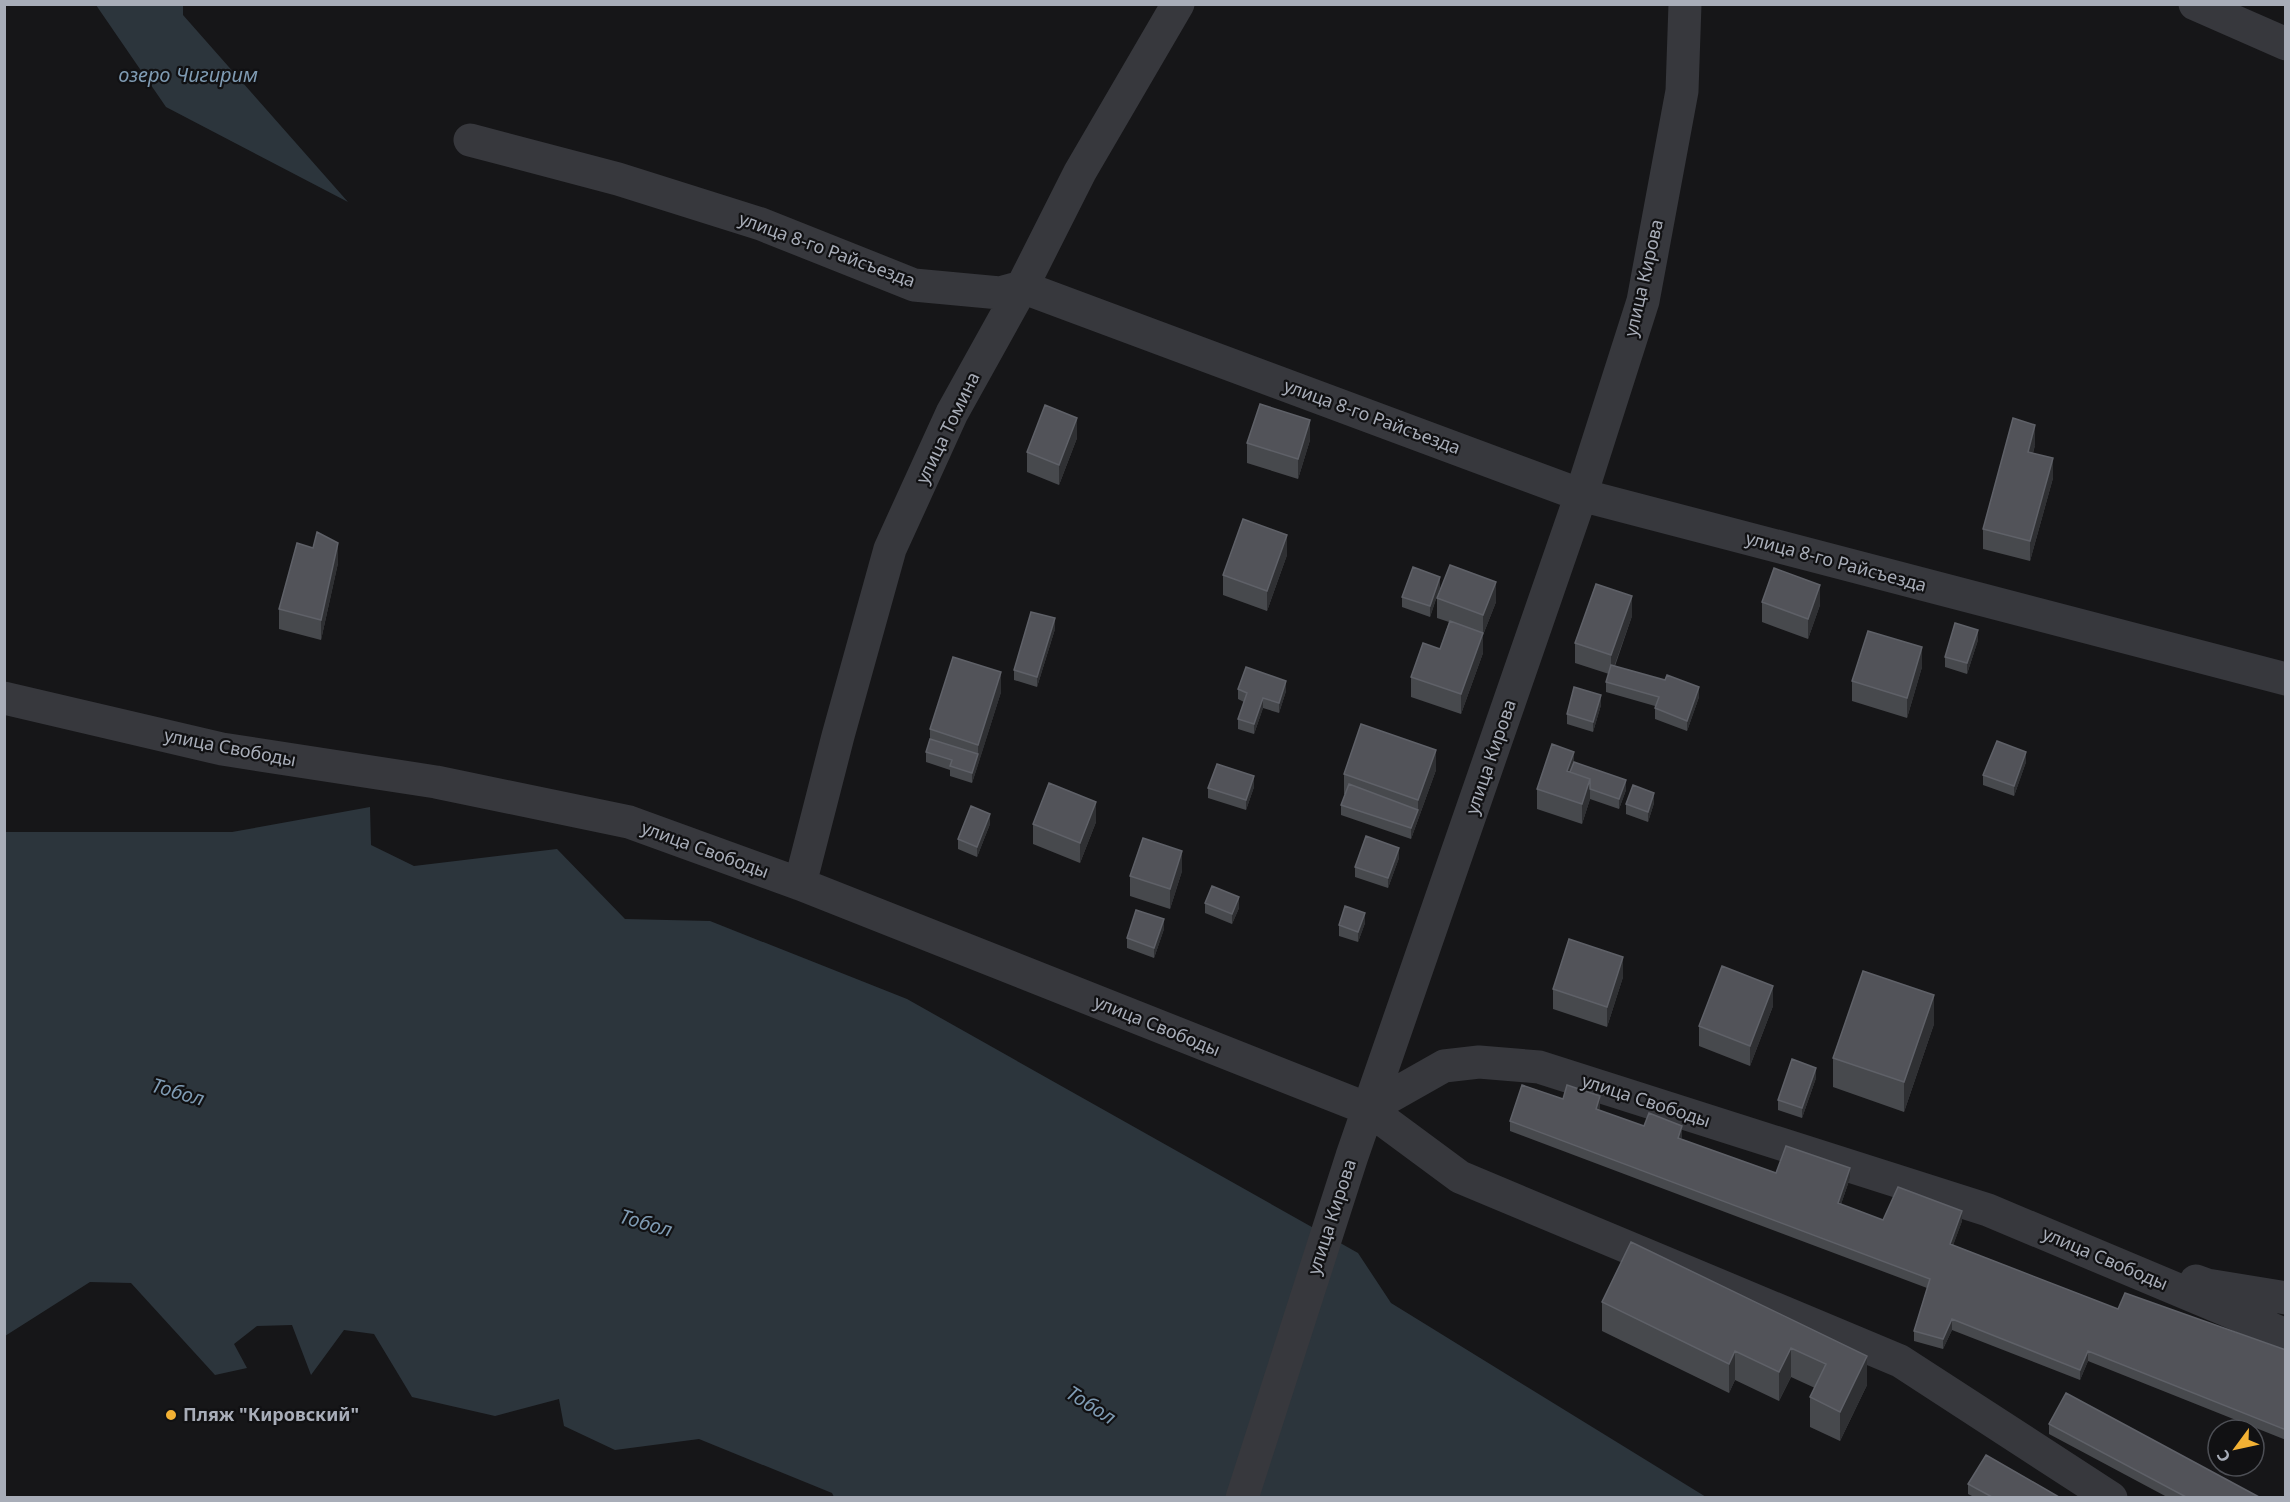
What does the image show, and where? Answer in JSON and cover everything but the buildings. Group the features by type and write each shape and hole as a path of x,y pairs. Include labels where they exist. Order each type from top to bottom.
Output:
{"street":[{"name":"улица Томина","path":"800,884 890,549 952,413 1022,287 1080,172 1178,4"},
{"name":"улица Кирова","path":"1242,1497 1352,1156 1581,495 1643,301 1682,91 1685,4"},
{"path":"2195,4 2286,44"},
{"name":"улица 8-го Райсъезда","path":"470,140 618,178 761,224 914,285 1000,293 1022,287 1581,495 2286,679"},
{"name":"улица Свободы","path":"4,698 222,749 436,782 629,822 800,884 1368,1110 1444,1066 1479,1062 1539,1067 1988,1210 2286,1335"},
{"path":"1368,1110 1460,1177 1900,1361 2111,1497"},
{"path":"1988,1210 2207,1285 2286,1298"}],"water":[{"name":"озеро Чигирим","path":"96,5 183,5 183,15 348,202 166,107"},
{"name":"Тобол","path":"370,807 371,845 414,866 557,849 625,919 710,921 907,999 1358,1253 1391,1303 1706,1497 834,1497 832,1493 699,1439 615,1450 564,1426 559,1399 495,1416 412,1397 374,1334 344,1330 311,1375 292,1325 257,1326 234,1344 247,1368 215,1375 131,1283 90,1282 5,1336 5,832 232,832"}],"place":[{"name":"Пляж \"Кировский\"","path":"171,1415"}]}
